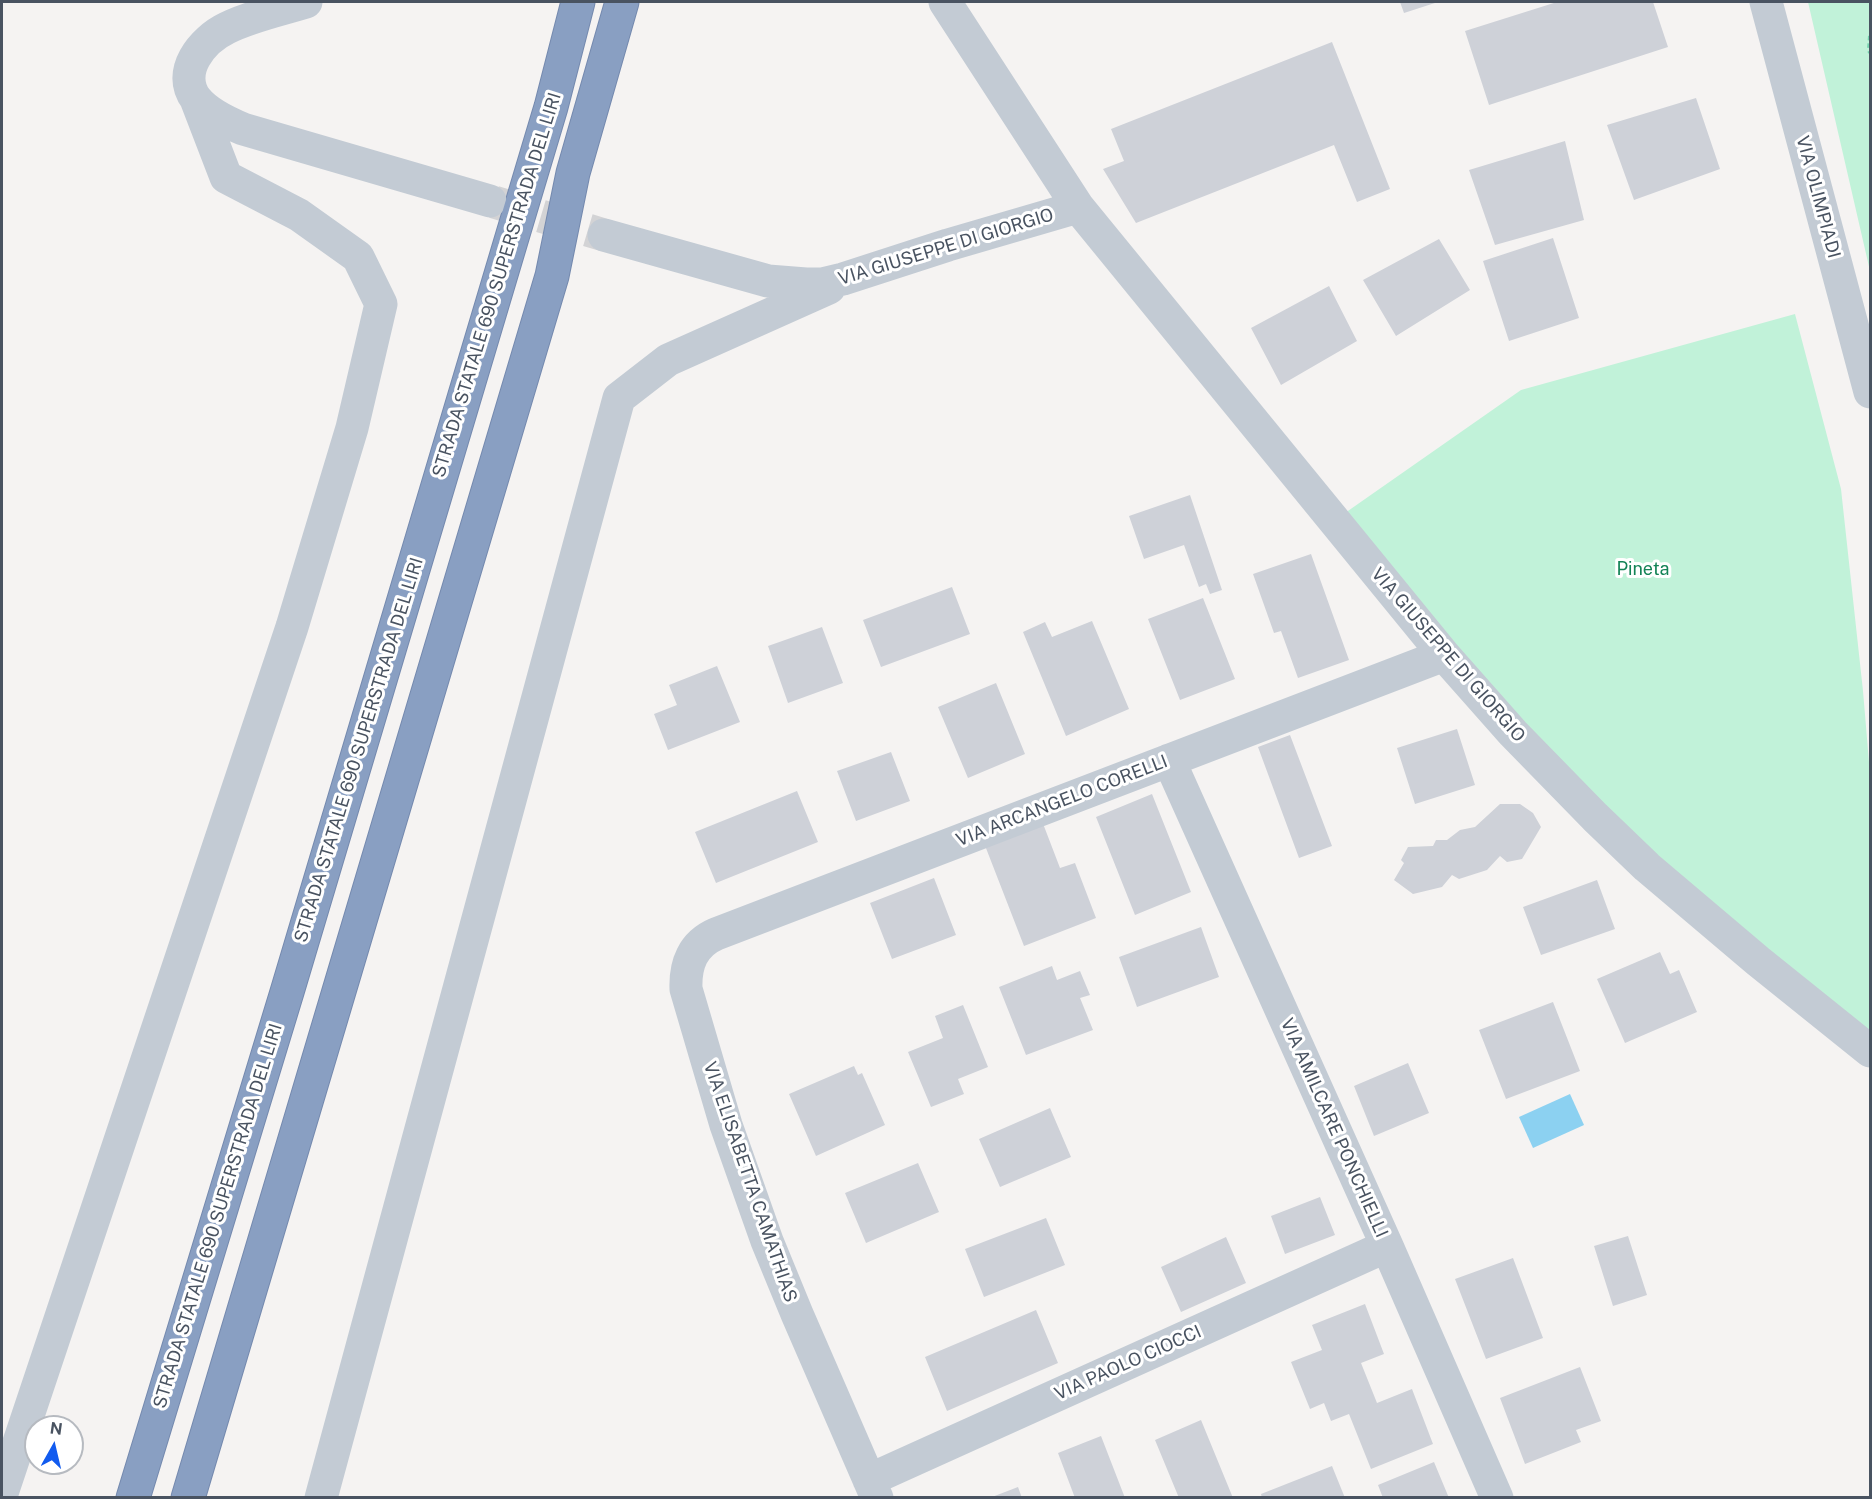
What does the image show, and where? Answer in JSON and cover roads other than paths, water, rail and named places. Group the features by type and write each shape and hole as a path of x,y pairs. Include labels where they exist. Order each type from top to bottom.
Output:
{"highway":[{"name":"STRADA STATALE 690 SUPERSTRADA DEL LIRI","path":"133,1497 551,106 578,2"},
{"path":"188,1497 552,276 573,173 622,2"},
{"path":"552,276 591,179 641,2"}],"street":[{"path":"2,1493 292,627 352,428 381,304 358,257 299,216 226,177 190,83 190,66 199,49 226,28 306,2"},
{"name":"VIA GIUSEPPE DI GIORGIO","path":"945,2 1078,207 1444,655 1513,733 1647,867 1758,961 1870,1051"},
{"name":"VIA OLIMPIADI","path":"1766,2 1870,392"},
{"path":"196,99 215,115 243,129 490,201"},
{"name":"VIA GIUSEPPE DI GIORGIO","path":"604,235 768,281 822,284 856,276 948,245 1078,207"},
{"path":"321,1497 619,398 668,360 856,276"},
{"name":"VIA ARCANGELO CORELLI","path":"689,960 700,943 716,934 1444,655"},
{"name":"VIA AMILCARE PONCHIELLI","path":"1169,760 1497,1497"},
{"name":"VIA ELISABETTA CAMATHIAS","path":"689,960 686,977 688,999 746,1183 782,1278 873,1489"},
{"name":"VIA PAOLO CIOCCI","path":"873,1489 1387,1246"}],"water":[{"path":"1570,1094 1584,1125 1533,1148 1519,1117"}],"tunnel":[{"path":"494,202 604,235"}],"park label":[{"name":"Pineta","path":"1643,569"}]}
